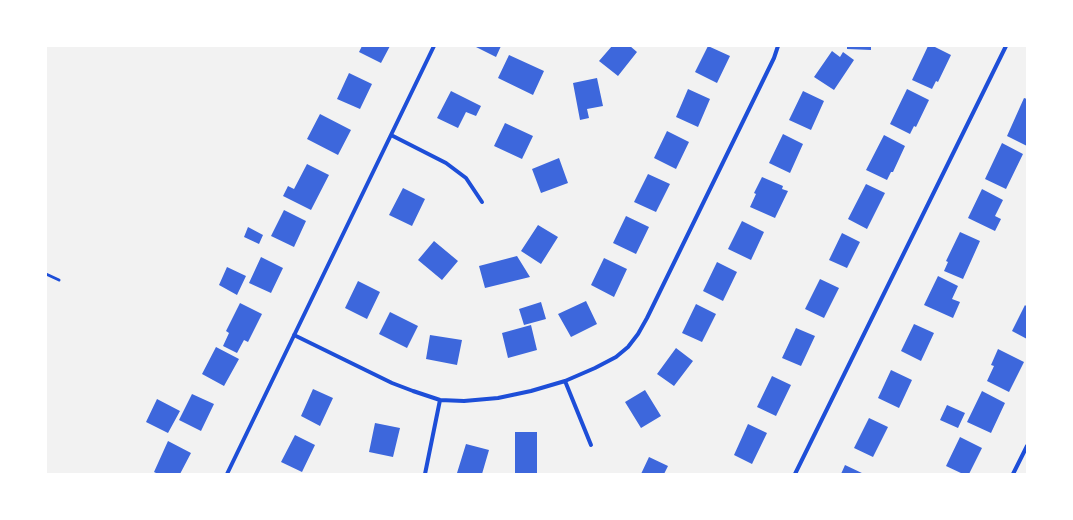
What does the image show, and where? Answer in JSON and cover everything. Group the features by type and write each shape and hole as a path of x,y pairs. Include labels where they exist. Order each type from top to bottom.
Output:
{"street":[{"path":"227,474 434,46"},
{"path":"294,335 392,383 440,400 464,402 498,398 531,391 565,381 616,357 628,347 638,334 661,290 774,58 778,46"},
{"path":"795,474 1006,46"},
{"path":"391,135 446,163 466,178 482,202"},
{"path":"565,381 591,445"},
{"path":"424,474 440,400"},
{"path":"1013,474 1027,446"}],"lane":[{"path":"46,274 59,280"}],"building":[{"path":"362,46 390,46 381,63 359,52"},
{"path":"474,46 501,46 496,57"},
{"path":"612,46 630,46 637,52 618,76 599,61"},
{"path":"708,46 730,56 717,83 695,72"},
{"path":"847,46 871,46 871,50 847,49"},
{"path":"928,46 933,46 951,55 938,82 936,81 932,89 912,80"},
{"path":"832,51 840,57 843,52 854,60 834,90 814,77"},
{"path":"509,55 544,71 533,95 498,78"},
{"path":"349,73 372,84 360,109 337,99"},
{"path":"597,78 603,106 587,109 589,118 580,120 573,83"},
{"path":"688,89 710,99 698,127 676,117"},
{"path":"907,89 929,100 916,127 914,126 910,134 890,124"},
{"path":"451,91 481,106 476,116 466,112 458,128 437,118"},
{"path":"803,91 824,101 811,130 789,120"},
{"path":"1024,98 1027,99 1027,146 1007,136"},
{"path":"320,114 351,130 338,155 307,139"},
{"path":"505,123 533,136 522,159 494,146"},
{"path":"667,131 689,142 676,169 654,158"},
{"path":"783,134 803,144 790,173 769,163"},
{"path":"884,135 905,146 893,172 891,172 887,180 866,170"},
{"path":"1002,143 1023,154 1006,189 985,179"},
{"path":"559,158 568,183 541,193 532,169"},
{"path":"307,164 329,175 311,210 283,196 288,186 294,189"},
{"path":"648,174 670,184 656,212 634,202"},
{"path":"762,177 783,186 782,189 788,191 775,218 750,207 756,194 754,193"},
{"path":"866,184 885,193 867,229 848,219"},
{"path":"403,188 425,199 412,226 389,215"},
{"path":"982,189 1003,200 995,216 1001,219 995,231 968,218"},
{"path":"284,210 306,221 294,247 271,236"},
{"path":"626,216 649,227 636,254 613,243"},
{"path":"742,221 764,232 751,260 728,249"},
{"path":"538,225 558,237 541,264 521,251"},
{"path":"248,227 263,235 259,244 244,237"},
{"path":"960,232 980,241 963,279 944,271 948,262 946,261"},
{"path":"842,233 860,242 847,268 829,260"},
{"path":"434,241 458,261 442,280 418,260"},
{"path":"517,256 530,277 485,288 479,266"},
{"path":"261,257 283,268 271,293 249,283"},
{"path":"604,258 627,269 614,297 591,285"},
{"path":"717,262 737,272 723,301 703,291"},
{"path":"227,267 246,276 237,295 219,285"},
{"path":"938,276 958,286 952,299 960,302 953,318 924,305"},
{"path":"820,279 839,288 824,318 805,309"},
{"path":"358,281 380,292 367,319 345,308"},
{"path":"586,301 597,324 571,337 558,314"},
{"path":"541,302 546,319 524,325 519,309"},
{"path":"240,303 262,314 248,342 244,340 237,353 223,346 229,333 226,331"},
{"path":"696,304 716,314 702,342 682,333"},
{"path":"1025,305 1027,307 1027,339 1012,331"},
{"path":"390,312 418,326 407,348 379,334"},
{"path":"914,324 934,333 921,361 901,351"},
{"path":"531,325 537,350 508,358 502,333"},
{"path":"796,328 815,336 801,366 782,358"},
{"path":"430,335 462,340 457,365 426,359"},
{"path":"216,347 239,359 224,386 202,374"},
{"path":"676,348 693,361 674,386 657,374"},
{"path":"998,349 1024,362 1009,392 987,381 994,366 991,365"},
{"path":"891,370 912,380 899,408 878,398"},
{"path":"772,376 791,385 776,416 757,407"},
{"path":"313,389 333,398 320,426 301,416"},
{"path":"645,390 661,416 641,428 625,402"},
{"path":"982,391 1005,403 991,433 967,422"},
{"path":"192,394 214,404 201,431 179,420"},
{"path":"157,399 180,411 168,433 146,422"},
{"path":"947,405 965,413 958,428 940,420"},
{"path":"869,418 888,427 873,457 854,448"},
{"path":"375,423 400,428 393,457 369,452"},
{"path":"748,424 767,433 752,464 734,455"},
{"path":"515,432 537,432 537,473 515,473"},
{"path":"295,435 315,445 302,472 281,462"},
{"path":"960,437 982,448 969,474 963,474 946,466"},
{"path":"168,441 191,453 180,474 158,474 154,472"},
{"path":"466,444 489,450 482,474 457,473"},
{"path":"649,457 668,466 664,474 641,474"},
{"path":"845,465 864,474 841,474"}]}
